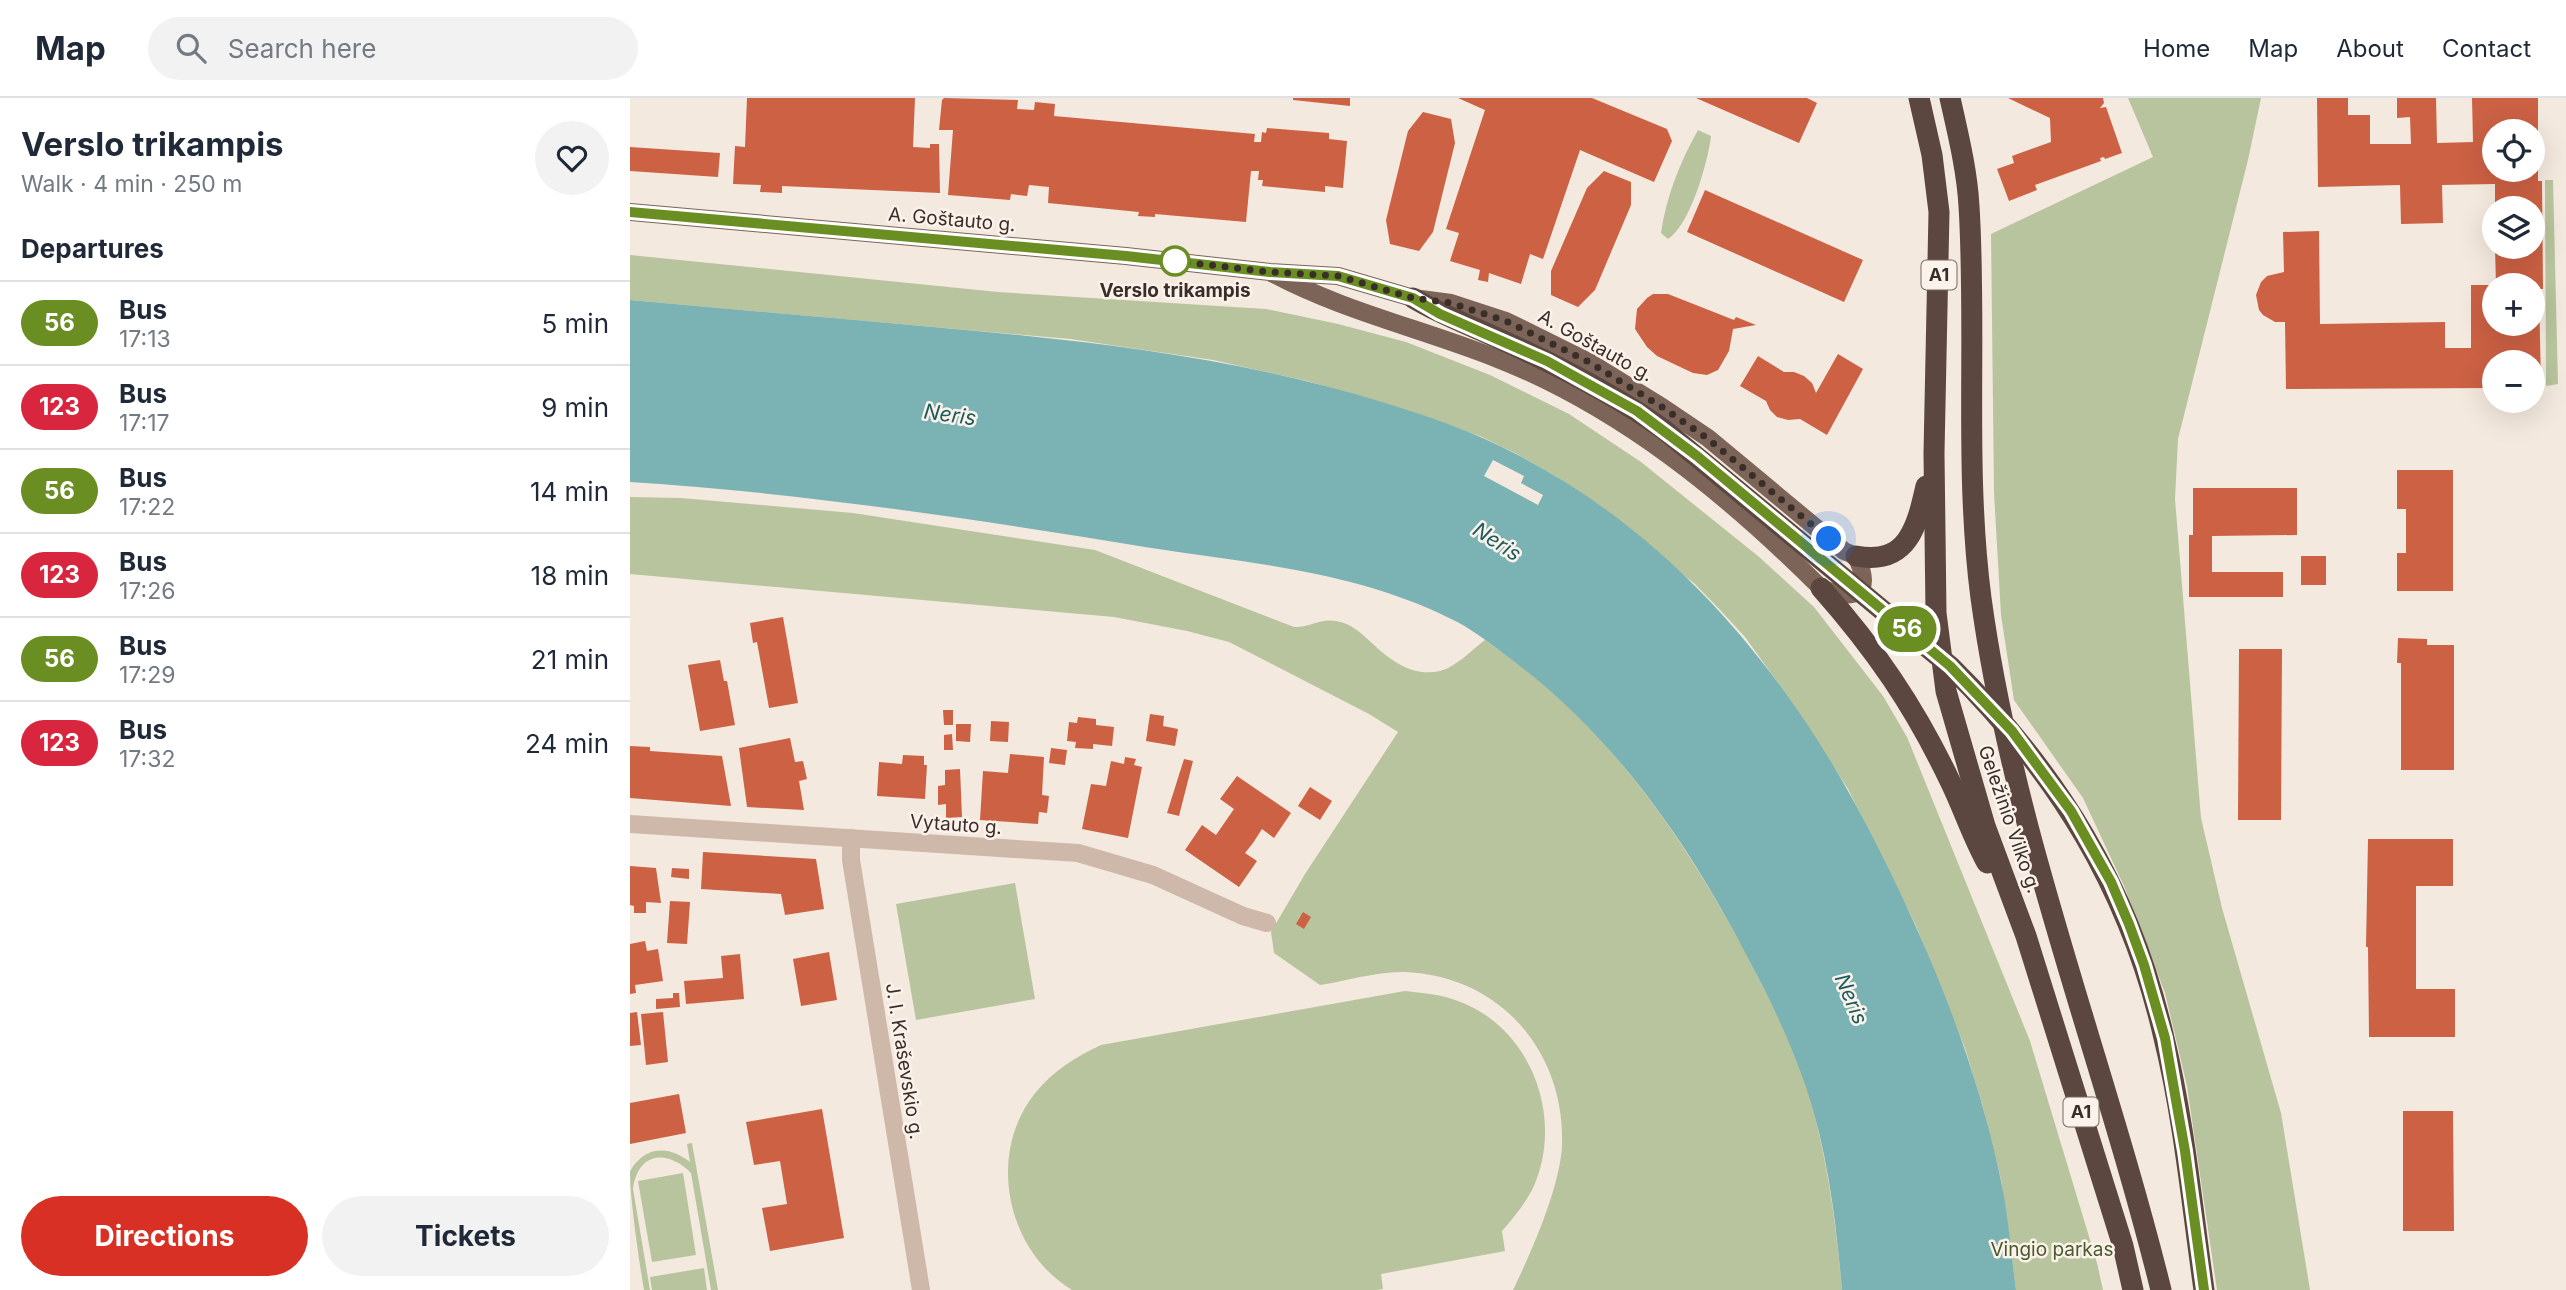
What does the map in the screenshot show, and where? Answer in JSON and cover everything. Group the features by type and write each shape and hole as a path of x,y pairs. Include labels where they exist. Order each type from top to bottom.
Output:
{"highway":[{"name":"Geležinio Vilko g.","path":"1919,98 1932,155 1939,212 1934,453 1936,613 1946,691 1985,826 2026,936 2123,1246 2133,1290"},
{"name":"Geležinio Vilko g.","path":"1950,98 1962,150 1969,204 1974,510 1981,596 1994,676 2018,784 2161,1290"},
{"path":"1413,298 1440,314 1547,361 1637,411 1697,456 1950,666 2012,731 2071,811 2111,882 2144,965 2165,1038 2185,1151 2204,1290"},
{"path":"1856,556 1880,557 1892,554 1903,545 1917,524 1934,453"},
{"path":"1821,588 1858,629 1904,693 1950,780 1976,842 2026,936"}],"main road":[{"name":"A. Goštauto g.","path":"630,212 1126,256 1270,272 1338,276 1413,298 1451,303 1506,321 1589,362 1662,407 1707,438 1844,551 1856,556"},
{"name":"A. Goštauto g.","path":"1270,272 1316,294 1494,358 1567,391 1654,444 1719,493 1821,588"},
{"path":"1821,588 1839,595 1857,593 1863,584 1864,573 1856,556"}],"street":[{"name":"Vytauto g.","path":"630,824 1078,853 1153,875 1243,916 1267,923"},
{"name":"J. I. Kraševskio g.","path":"851,838 851,860 921,1290"}],"green space":[{"path":"2128,98 2261,98 2178,439 2175,499 2201,818 2222,908 2281,1113 2310,1290 2217,1290 2187,1086 2165,993 2124,886 2083,798 2014,700 2001,615 1994,493 1991,234 2153,157"},
{"path":"1698,130 1711,136 1706,161 1697,192 1684,221 1668,239 1661,233 1666,206 1685,155"},
{"path":"2545,180 2553,180 2558,384 2546,386"},
{"name":"Vingio parkas","path":"630,255 998,292 1266,309 1406,342 1490,375 1569,414 1641,462 1758,556 1814,607 1883,696 1907,737 2030,1041 2103,1290 2016,1290 2001,1179 1965,1048 1916,926 1848,789 1793,704 1745,637 1722,612 1695,584 1557,477 1482,437 1401,408 1307,381 1213,360 1070,339 630,300"},
{"path":"630,497 681,498 853,513 1095,550 1294,627 1330,620 1347,624 1395,662 1421,672 1446,669 1485,640 1558,697 1622,764 1670,828 1733,930 1783,1027 1808,1091 1830,1190 1842,1290 1513,1290 1551,1198 1562,1144 1560,1110 1552,1078 1538,1049 1520,1024 1497,1003 1469,987 1438,976 1404,972 1320,985 1274,953 1271,932 1305,874 1398,732 1369,714 1229,642 1187,631 1114,617 630,574"},
{"path":"1015,883 1035,999 916,1020 896,904"},
{"path":"1405,991 1458,1001 1483,1014 1505,1031 1522,1053 1535,1078 1543,1105 1545,1133 1542,1161 1530,1194 1502,1231 1505,1251 1381,1274 1383,1289 1376,1290 1072,1290 1049,1273 1032,1251 1018,1226 1010,1199 1008,1171 1011,1143 1020,1116 1036,1092 1066,1065 1101,1045"},
{"path":"692,1143 718,1290 711,1290 691,1173 673,1160 655,1158 647,1161 641,1168 633,1189 650,1290 644,1290 630,1172 641,1158 655,1151 671,1152 690,1162 687,1144"},
{"path":"683,1173 696,1255 652,1262 638,1181"},
{"path":"704,1268 707,1290 652,1290 650,1277"}],"water":[{"name":"Neris","path":"630,300 1071,341 1228,364 1331,387 1450,425 1516,454 1573,487 1626,525 1675,567 1720,613 1762,662 1800,714 1867,826 1908,910 1962,1040 1989,1130 2003,1190 2016,1290 1842,1290 1830,1188 1814,1112 1794,1054 1773,1007 1726,916 1673,832 1613,754 1543,684 1484,639 1456,622 1413,602 1376,589 1300,571 888,508 630,482"}],"pier":[{"path":"1493,460 1524,476 1521,483 1543,495 1538,505 1484,476"}],"building":[{"path":"747,98 915,98 913,147 930,148 930,144 939,144 940,193 782,186 782,193 760,192 761,185 733,184 735,146 745,147"},
{"path":"944,98 1018,100 1017,109 1034,110 1035,102 1055,104 1054,116 1255,134 1254,142 1261,142 1262,132 1266,133 1267,128 1329,133 1329,139 1347,141 1343,188 1325,186 1325,192 1262,186 1263,180 1258,180 1259,171 1251,171 1246,222 1155,214 1155,217 1138,216 1139,212 1048,203 1049,187 1029,185 1027,196 1011,194 1010,200 948,195 953,130 939,130"},
{"path":"1350,98 1350,106 1293,100"},
{"path":"1458,98 1592,98 1667,129 1672,141 1654,182 1580,150 1543,259 1530,254 1521,284 1489,273 1488,282 1478,280 1480,270 1450,261 1459,233 1446,229 1485,110"},
{"path":"1696,98 1807,98 1817,103 1799,143"},
{"path":"2008,98 2103,98 2104,103 2100,108 2106,107 2122,153 2100,158 2101,161 2035,185 2037,190 2009,201 1997,169 2014,163 2012,156 2051,142 2050,118"},
{"path":"2317,98 2348,98 2348,115 2370,115 2370,144 2411,144 2410,117 2397,118 2397,98 2436,98 2437,143 2473,142 2472,98 2538,98 2538,119 2482,119 2482,182 2542,182 2542,196 2495,196 2495,184 2442,185 2443,223 2401,224 2400,185 2318,187"},
{"path":"1423,112 1451,119 1455,143 1433,232 1419,251 1390,244 1386,220 1408,131"},
{"path":"630,147 720,153 718,177 630,171"},
{"path":"1604,171 1631,182 1631,205 1595,290 1578,307 1551,295 1551,271 1587,188"},
{"path":"1705,190 1863,260 1844,302 1687,232"},
{"path":"2319,231 2320,324 2445,322 2445,348 2471,348 2471,285 2482,285 2482,336 2540,336 2540,350 2482,350 2482,388 2286,389 2285,322 2275,322 2263,315 2259,310 2256,295 2261,282 2267,276 2284,272 2283,232"},
{"path":"2495,259 2543,259 2543,273 2496,273"},
{"path":"1653,294 1668,294 1734,320 1736,317 1756,325 1733,329 1729,351 1718,370 1707,375 1693,373 1657,356 1635,329 1637,309"},
{"path":"1838,354 1863,369 1827,435 1800,419 1777,417 1766,401 1740,386 1758,356 1784,372 1804,376 1812,383 1816,393"},
{"path":"2397,470 2453,470 2453,591 2397,591 2397,553 2406,553 2406,509 2397,509"},
{"path":"2193,488 2297,488 2297,535 2212,536 2212,572 2283,572 2283,597 2189,597 2189,535 2193,535"},
{"path":"2301,556 2326,556 2326,585 2301,585"},
{"path":"783,617 798,703 769,708 757,642 753,643 750,623"},
{"path":"2398,638 2427,639 2427,645 2454,645 2454,770 2401,770 2401,663 2397,663"},
{"path":"2239,649 2282,649 2281,820 2238,820"},
{"path":"720,660 735,725 700,731 688,665"},
{"path":"943,710 953,710 953,725 944,725"},
{"path":"1150,714 1164,716 1163,726 1178,729 1175,746 1146,741"},
{"path":"1078,717 1096,719 1096,725 1114,727 1112,746 1093,744 1093,749 1075,748 1076,742 1067,741 1069,722 1077,723"},
{"path":"991,721 1009,722 1008,742 990,741"},
{"path":"956,724 971,724 970,742 956,741"},
{"path":"952,734 953,750 944,750 944,735"},
{"path":"790,738 795,762 803,761 807,779 799,781 804,810 747,807 739,748"},
{"path":"630,746 650,747 650,751 722,756 731,806 630,798"},
{"path":"1051,748 1067,750 1065,765 1049,763"},
{"path":"1010,754 1044,757 1042,795 1049,796 1047,813 1039,812 1038,824 980,820 983,771 1008,773"},
{"path":"903,755 924,756 924,765 927,765 925,799 877,796 879,762 902,764"},
{"path":"1125,757 1136,759 1134,765 1142,767 1128,838 1082,829 1091,784 1106,786 1111,761 1124,764"},
{"path":"1184,759 1193,761 1179,816 1167,813"},
{"path":"960,769 962,817 946,818 946,804 938,805 938,786 945,785 945,770"},
{"path":"1237,776 1291,813 1274,838 1262,829 1245,853 1257,861 1239,887 1185,850 1202,825 1216,835 1234,809 1220,799"},
{"path":"1310,787 1332,801 1320,820 1298,806"},
{"path":"2368,839 2453,839 2453,886 2416,886 2416,989 2455,989 2455,1037 2369,1037 2366,947"},
{"path":"703,852 816,859 824,909 785,915 781,894 701,889"},
{"path":"630,866 656,868 661,903 646,902 646,913 634,913 634,906 630,905"},
{"path":"672,868 689,869 689,879 671,877"},
{"path":"670,901 690,902 687,944 667,943"},
{"path":"1303,912 1311,917 1304,929 1296,924"},
{"path":"645,941 647,951 658,949 663,981 635,985 636,993 630,994 630,944"},
{"path":"829,952 837,1000 801,1006 793,959"},
{"path":"740,954 744,999 686,1004 684,981 723,978 721,956"},
{"path":"673,993 679,993 680,1007 656,1009 656,999 673,998"},
{"path":"637,1012 641,1045 630,1046 630,1013"},
{"path":"663,1012 668,1062 646,1065 641,1014"},
{"path":"679,1094 686,1133 630,1144 630,1103"},
{"path":"822,1109 844,1238 770,1251 762,1208 787,1204 780,1161 754,1165 746,1122"},
{"path":"2403,1111 2453,1111 2454,1231 2403,1231"}],"bus line":[{"name":"56","path":"630,212 1126,256 1270,272 1338,276 1413,298 1440,314 1547,361 1637,411 1697,456 1950,666 2012,731 2071,811 2111,882 2129,924 2165,1038 2185,1151 2204,1290"}],"place":[{"name":"Verslo trikampis","path":"1175,261"}],"route":[{"path":"1175,261 1270,272 1338,276 1413,298 1451,303 1506,321 1589,362 1662,407 1707,438 1829,539"}]}
